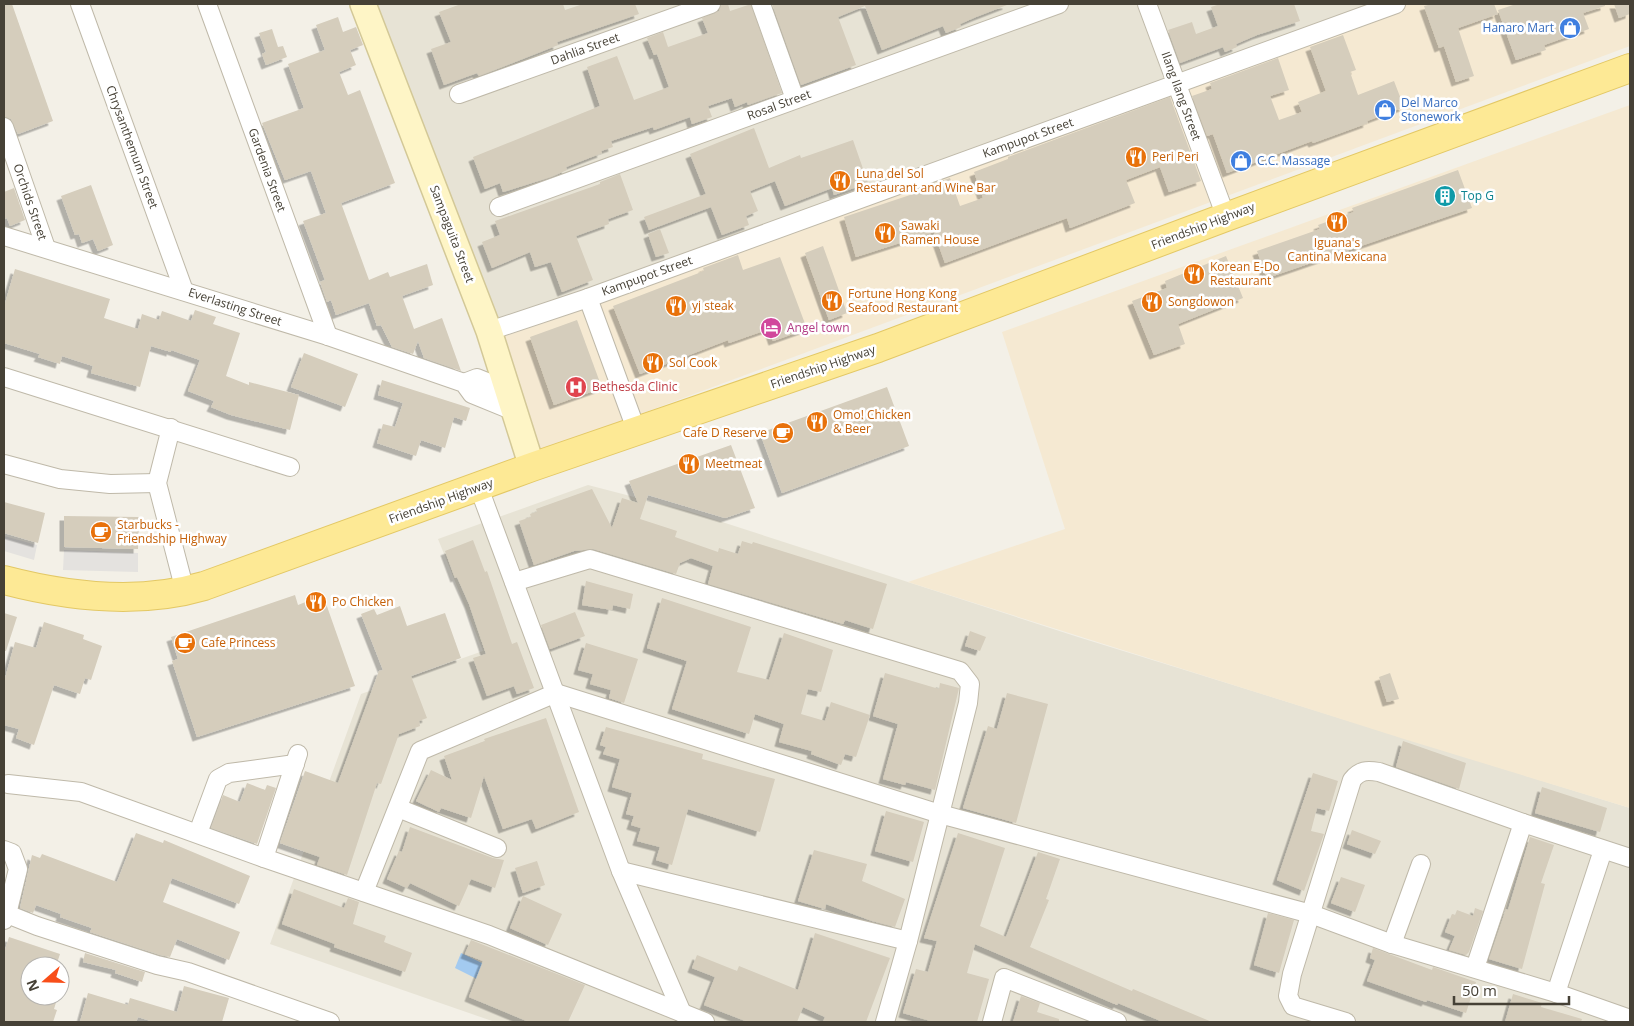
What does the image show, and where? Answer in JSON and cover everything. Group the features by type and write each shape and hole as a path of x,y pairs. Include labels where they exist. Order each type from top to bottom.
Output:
{"main road":[{"name":"Sampaguita Street","path":"363,4 489,331 532,467"},
{"name":"Friendship Highway","path":"4,580 42,590 106,597 154,597 185,591 479,488 532,467 878,348 1630,68"}],"street":[{"name":"Chrysanthemum Street","path":"80,4 184,291"},
{"name":"Gardenia Street","path":"206,4 328,336"},
{"name":"Dahlia Street","path":"459,94 711,4"},
{"path":"761,4 795,100"},
{"name":"Rosal Street","path":"499,207 1059,4"},
{"name":"Ilang Ilang Street","path":"1147,4 1226,217"},
{"name":"Kampupot Street","path":"489,331 588,298 1396,4"},
{"name":"Orchids Street","path":"4,127 46,248"},
{"name":"Everlasting Street","path":"4,236 328,336 464,383 472,394 513,402"},
{"path":"588,298 637,432"},
{"path":"4,377 171,428 290,468"},
{"path":"171,428 157,482 185,591"},
{"path":"4,464 60,479 110,484 157,482"},
{"path":"479,488 621,871 682,1013"},
{"path":"514,582 590,559 960,671 970,684 968,703 908,941 885,1022"},
{"path":"364,892 420,750 556,693 940,814 1311,914 1392,944 1556,993 1630,1019"},
{"path":"198,833 218,779 229,773 296,759 264,858"},
{"path":"1346,1022 1293,1006 1288,996 1292,974 1352,780 1357,773 1367,770 1379,772 1523,823 1630,858"},
{"path":"8,784 81,792 264,858 489,934 705,1022"},
{"path":"398,808 497,848"},
{"path":"1475,968 1523,823"},
{"path":"4,850 12,853 18,868 6,917 157,965 188,972 330,1022"},
{"path":"1556,993 1603,850"},
{"path":"1392,944 1421,864"},
{"path":"621,871 908,941"},
{"path":"992,1022 1004,978 1077,1015 1117,1022"}],"shaded area":[{"path":"373,4 1394,4 491,329"},
{"path":"1407,4 1630,4 1630,46 541,451 498,332"},
{"path":"1630,105 1630,808 1404,739 908,582 1065,529 1002,332"},
{"path":"588,485 688,511 1078,637 1630,808 1630,1022 495,1022 270,944 361,694 483,651 438,539"},
{"path":"4,536 37,545 34,560 4,551"},
{"path":"64,550 138,553 138,572 63,570"}],"water":[{"path":"461,953 484,964 477,979 455,968"}],"building":[{"path":"4,4 12,4 53,121 18,134 11,119 4,117"},
{"path":"461,4 563,4 565,10 583,4 635,4 639,14 557,42 558,45 479,76 477,73 444,85 431,49 451,42 439,12"},
{"path":"721,4 728,4 730,11 751,4 782,93 748,105 747,102 735,107 732,98 708,106 712,117 692,124 690,117 654,130 653,127 611,141 613,147 566,167 567,170 551,177 503,192 500,183 485,189 473,157 600,106 587,67 617,56 634,100 669,87 657,54 654,55 647,38 663,32 668,47 708,33 702,18 719,11"},
{"path":"772,4 1007,5 960,24 961,27 946,33 943,26 882,50 865,6 838,17 856,65 801,85"},
{"path":"1220,4 1294,4 1300,21 1257,35 1236,44 1237,47 1225,52 1223,47 1180,63 1168,30 1192,22 1196,34 1218,26 1211,7"},
{"path":"1432,4 1494,4 1498,14 1458,28 1474,76 1456,82 1444,46 1439,48 1424,6"},
{"path":"1516,4 1605,4 1605,6 1583,13 1589,29 1544,45 1546,50 1516,60 1498,10"},
{"path":"1614,4 1630,4 1630,14 1619,18"},
{"path":"338,17 343,32 356,27 363,45 350,50 356,65 339,72 348,95 360,90 395,183 341,203 369,280 388,272 390,277 427,264 433,285 402,296 414,329 442,318 461,371 424,358 418,341 413,354 392,347 381,325 377,326 369,303 336,315 331,300 327,302 320,282 325,280 303,221 326,213 311,171 285,180 262,123 304,108 288,64 325,50 316,25"},
{"path":"272,29 278,47 283,46 287,57 266,65 262,54 266,52 259,33"},
{"path":"1343,35 1356,70 1350,72 1358,95 1394,81 1404,107 1367,121 1368,123 1313,143 1312,141 1227,173 1213,134 1207,136 1192,96 1212,89 1210,83 1278,58 1289,90 1270,96 1279,120 1302,112 1298,102 1326,91 1310,47"},
{"path":"1170,97 1201,181 1169,192 1160,167 1126,180 1135,203 1070,228 1067,218 945,263 934,232 856,257 844,217 919,192 918,189 950,178 960,206 983,198 974,172 1008,159 1008,157"},
{"path":"754,128 769,168 800,155 801,158 853,140 868,183 834,195 832,188 785,206 775,181 750,191 758,211 746,216 749,225 722,235 711,207 649,230 644,217 706,194 690,154"},
{"path":"1458,170 1472,208 1267,278 1257,251 1320,229 1318,225 1354,212 1352,208"},
{"path":"620,174 633,210 608,219 609,224 576,236 593,280 562,292 551,262 535,267 530,252 492,268 482,242 500,235 495,221 600,184 600,182"},
{"path":"91,185 113,245 98,251 93,239 82,243 79,234 75,235 61,196"},
{"path":"14,188 25,220 10,226 7,218 4,219 4,192"},
{"path":"660,229 669,253 656,257 648,234"},
{"path":"823,246 847,313 829,320 805,253"},
{"path":"738,255 743,270 780,257 807,329 773,341 769,329 729,343 728,340 640,374 613,306 704,271 703,268"},
{"path":"1226,256 1243,298 1178,324 1185,344 1154,355 1132,301 1167,288 1165,281"},
{"path":"15,269 110,299 104,318 138,329 142,314 159,320 162,311 191,321 195,310 216,317 213,324 240,333 226,376 249,385 249,382 299,395 290,430 231,415 211,407 214,401 188,391 200,360 171,350 171,352 151,346 140,387 91,373 93,366 62,356 60,364 38,357 40,354 4,343 4,307"},
{"path":"577,320 602,388 554,405 530,337"},
{"path":"304,353 358,374 345,407 291,387"},
{"path":"382,380 470,408 466,421 454,417 445,448 421,440 416,456 377,443 383,424 395,427 403,403 378,395"},
{"path":"887,387 909,446 782,493 760,433"},
{"path":"731,445 755,508 725,518 648,495 640,519 677,531 675,537 718,552 719,548 738,554 742,541 752,544 753,542 887,584 873,629 845,620 843,624 708,584 713,566 691,558 680,563 676,574 593,549 574,551 534,565 519,521 531,517 530,514 537,512 536,509 592,489 612,528 622,498 638,503 629,481"},
{"path":"4,502 45,513 38,543 4,533"},
{"path":"64,516 139,517 138,549 64,547"},
{"path":"473,540 485,572 487,571 512,644 517,642 534,688 517,694 514,686 487,696 473,658 486,654 469,604 457,577 455,578 445,551"},
{"path":"586,581 633,594 630,609 613,605 612,610 582,605"},
{"path":"295,595 298,605 323,595 355,686 197,737 172,661 178,659 171,637"},
{"path":"662,598 751,627 737,672 769,680 784,633 833,650 821,692 808,689 801,714 825,721 831,702 870,715 856,757 845,754 841,765 811,754 812,751 779,742 784,724 755,714 749,734 672,709 687,661 647,648"},
{"path":"400,606 407,626 445,613 461,658 411,676 427,718 419,721 420,726 399,734 381,784 377,783 347,875 317,865 320,857 280,843 305,771 338,783 379,671 383,670 361,614 374,609 377,615"},
{"path":"575,612 585,636 550,649 541,625"},
{"path":"4,613 17,617 6,651 4,651"},
{"path":"44,622 84,635 83,639 102,646 91,680 85,678 80,694 54,685 34,745 16,738 19,729 4,725 4,682 15,642 36,648"},
{"path":"970,631 986,637 980,651 965,646"},
{"path":"586,643 638,659 624,703 609,698 611,690 590,684 593,674 578,670"},
{"path":"885,673 939,689 940,683 959,688 935,790 906,782 905,785 883,779 898,724 873,716"},
{"path":"1390,673 1399,699 1387,702 1379,677"},
{"path":"1007,693 1048,704 1016,823 963,808 988,726 997,729"},
{"path":"546,718 579,812 536,829 532,819 503,829 484,776 471,818 441,808 439,812 416,801 431,770 452,780 444,756 485,741 484,739"},
{"path":"606,727 703,754 702,759 775,779 760,832 688,809 672,865 656,860 660,847 637,841 641,828 631,825 634,816 626,814 632,793 612,787 620,759 603,754 606,747 600,745"},
{"path":"1403,741 1466,763 1459,789 1396,767"},
{"path":"1313,773 1338,781 1329,811 1317,808 1311,831 1324,834 1304,891 1277,880"},
{"path":"247,783 265,790 267,785 276,788 257,844 211,828 223,795 240,802"},
{"path":"1542,787 1607,808 1600,832 1535,813"},
{"path":"886,811 924,822 913,862 875,851"},
{"path":"410,827 493,858 504,860 495,888 471,879 459,906 410,883 407,888 387,879 399,851 402,852"},
{"path":"1352,830 1381,841 1375,854 1347,844"},
{"path":"136,833 163,843 164,840 250,876 239,904 172,878 163,902 240,932 229,960 177,939 170,957 160,955 90,932 92,928 60,917 61,914 36,905 33,913 20,908 32,855 40,858 42,854 117,882"},
{"path":"958,833 1005,848 980,926 1006,937 1038,852 1060,859 1046,899 1049,900 1030,947 1132,991 1133,989 1212,1022 1163,1022 1118,1003 1117,1005 975,944 967,973 989,979 977,1022 934,1022 903,1013 916,969 928,972 937,941 924,938"},
{"path":"1530,837 1554,845 1541,883 1545,884 1522,969 1489,959 1506,909 1508,910"},
{"path":"814,850 867,864 862,881 905,899 895,927 872,921 826,904 825,909 798,901"},
{"path":"537,861 545,885 523,893 515,868"},
{"path":"1341,877 1365,885 1355,912 1331,903"},
{"path":"294,889 344,908 348,898 359,902 353,924 386,936 384,942 412,953 405,972 334,947 335,944 282,924"},
{"path":"523,896 562,914 548,945 510,928"},
{"path":"1475,908 1483,911 1469,952 1466,955 1449,950 1455,936 1445,932 1452,914 1455,915 1457,910 1473,916"},
{"path":"1268,913 1294,920 1279,973 1254,965"},
{"path":"815,933 890,958 866,1022 823,1022 825,1017 803,1007 797,1022 748,1022 704,1005 715,977 692,968 697,955 737,971 739,966 798,990"},
{"path":"9,937 60,954 59,956 20,956 20,1006 55,1006 54,1009 57,1010 53,1022 4,1022 4,953"},
{"path":"471,940 585,985 568,1022 529,1022 469,997 483,961 465,954"},
{"path":"1373,948 1432,970 1433,967 1476,982 1466,1013 1427,1000 1426,1002 1367,981 1375,960 1370,958"},
{"path":"85,953 145,972 142,982 115,973 116,970 83,962"},
{"path":"184,986 229,998 222,1022 154,1022 138,1017 136,1022 80,1022 88,993 128,1005 130,998 177,1012"},
{"path":"1513,994 1542,1003 1541,1007 1582,1019 1581,1022 1505,1022"},
{"path":"1021,996 1040,1003 1037,1012 1059,1019 1059,1022 1013,1022"}],"place":[{"name":"Hanaro Mart","path":"1570,28"},
{"name":"Del Marco Stonework","path":"1385,110"},
{"name":"Peri Peri","path":"1136,157"},
{"name":"C.C. Massage","path":"1241,161"},
{"name":"Luna del Sol Restaurant and Wine Bar","path":"840,181"},
{"name":"Top G","path":"1445,196"},
{"name":"Iguana's Cantina Mexicana","path":"1337,222"},
{"name":"Sawaki Ramen House","path":"885,233"},
{"name":"Korean E-Do Restaurant","path":"1194,274"},
{"name":"Fortune Hong Kong Seafood Restaurant","path":"832,301"},
{"name":"Songdowon","path":"1152,302"},
{"name":"yj steak","path":"676,306"},
{"name":"Angel town","path":"771,328"},
{"name":"Sol Cook","path":"653,363"},
{"name":"Bethesda Clinic","path":"576,387"},
{"name":"Omo! Chicken & Beer","path":"817,422"},
{"name":"Cafe D Reserve","path":"783,433"},
{"name":"Meetmeat","path":"689,464"},
{"name":"Starbucks - Friendship Highway","path":"101,532"},
{"name":"Po Chicken","path":"316,602"},
{"name":"Cafe Princess","path":"185,643"}]}
